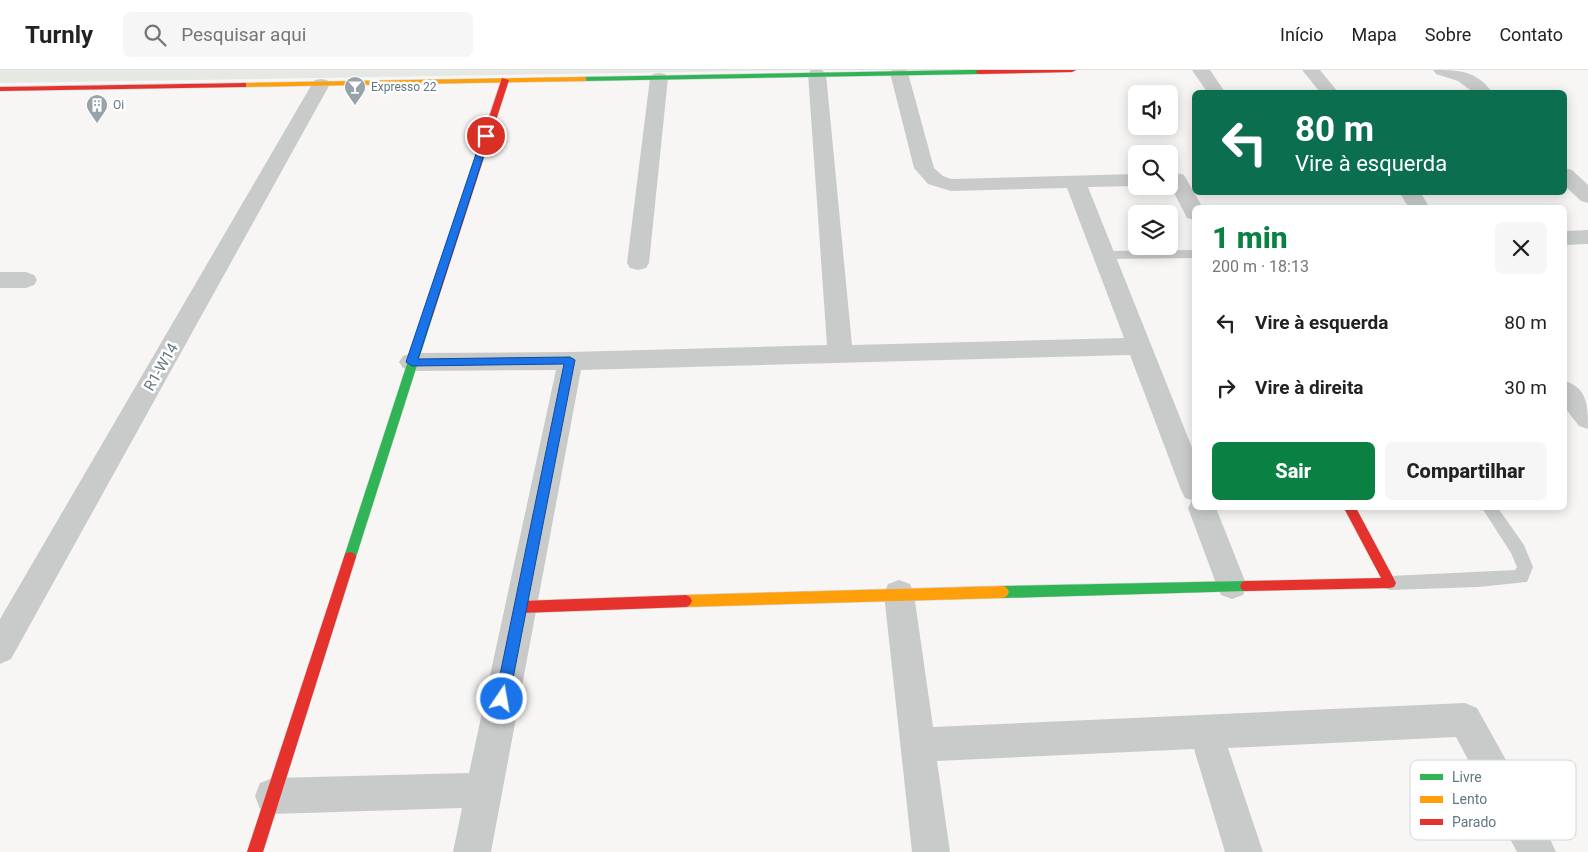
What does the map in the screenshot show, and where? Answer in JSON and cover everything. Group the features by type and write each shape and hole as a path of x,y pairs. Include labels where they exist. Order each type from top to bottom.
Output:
{"street":[{"path":"0,89 1072,70"},
{"path":"1201,70 1215,90"},
{"path":"1311,70 1327,90"},
{"path":"1442,70 1461,74 1481,90"},
{"path":"899,73 924,168 934,180 951,185 1128,180"},
{"path":"817,74 840,353"},
{"path":"638,263 659,78"},
{"path":"255,852 412,362 505,80"},
{"name":"R1-W14","path":"0,649 321,84"},
{"path":"1567,176 1588,198"},
{"path":"1180,179 1192,205"},
{"path":"1075,181 1192,482"},
{"path":"1567,238 1588,237"},
{"path":"0,280 26,280"},
{"path":"412,362 1139,346"},
{"path":"472,852 570,360"},
{"path":"1567,393 1588,419"},
{"path":"1203,510 1232,586"},
{"path":"521,607 899,594 1390,583 1351,510"},
{"path":"899,594 931,852"},
{"path":"919,745 1465,720 1487,760"},
{"path":"1206,733 1244,852"},
{"path":"273,796 483,790"},
{"path":"1530,840 1537,852"}],"lane":[{"path":"1104,255 1192,254"},
{"path":"1390,583 1521,577 1525,567 1518,550 1491,510"}],"shaded area":[{"path":"0,70 812,70 0,83"}],"traffic: fast":[{"path":"583,79 979,72"},
{"path":"350,557 427,318"},
{"path":"1003,592 1246,586"}],"traffic: slow":[{"path":"243,85 583,79"},
{"path":"686,601 1003,592"}],"traffic: jam":[{"path":"979,72 1072,70"},
{"path":"427,318 505,80"},
{"path":"0,89 243,85"},
{"path":"1246,586 1390,583 1351,510"},
{"path":"255,852 350,557"},
{"path":"521,607 686,601"}],"place":[{"name":"Expresso 22","path":"355,106"},
{"name":"Oi","path":"97,124"}],"route":[{"path":"486,136 412,362 570,360 502,699"}]}
